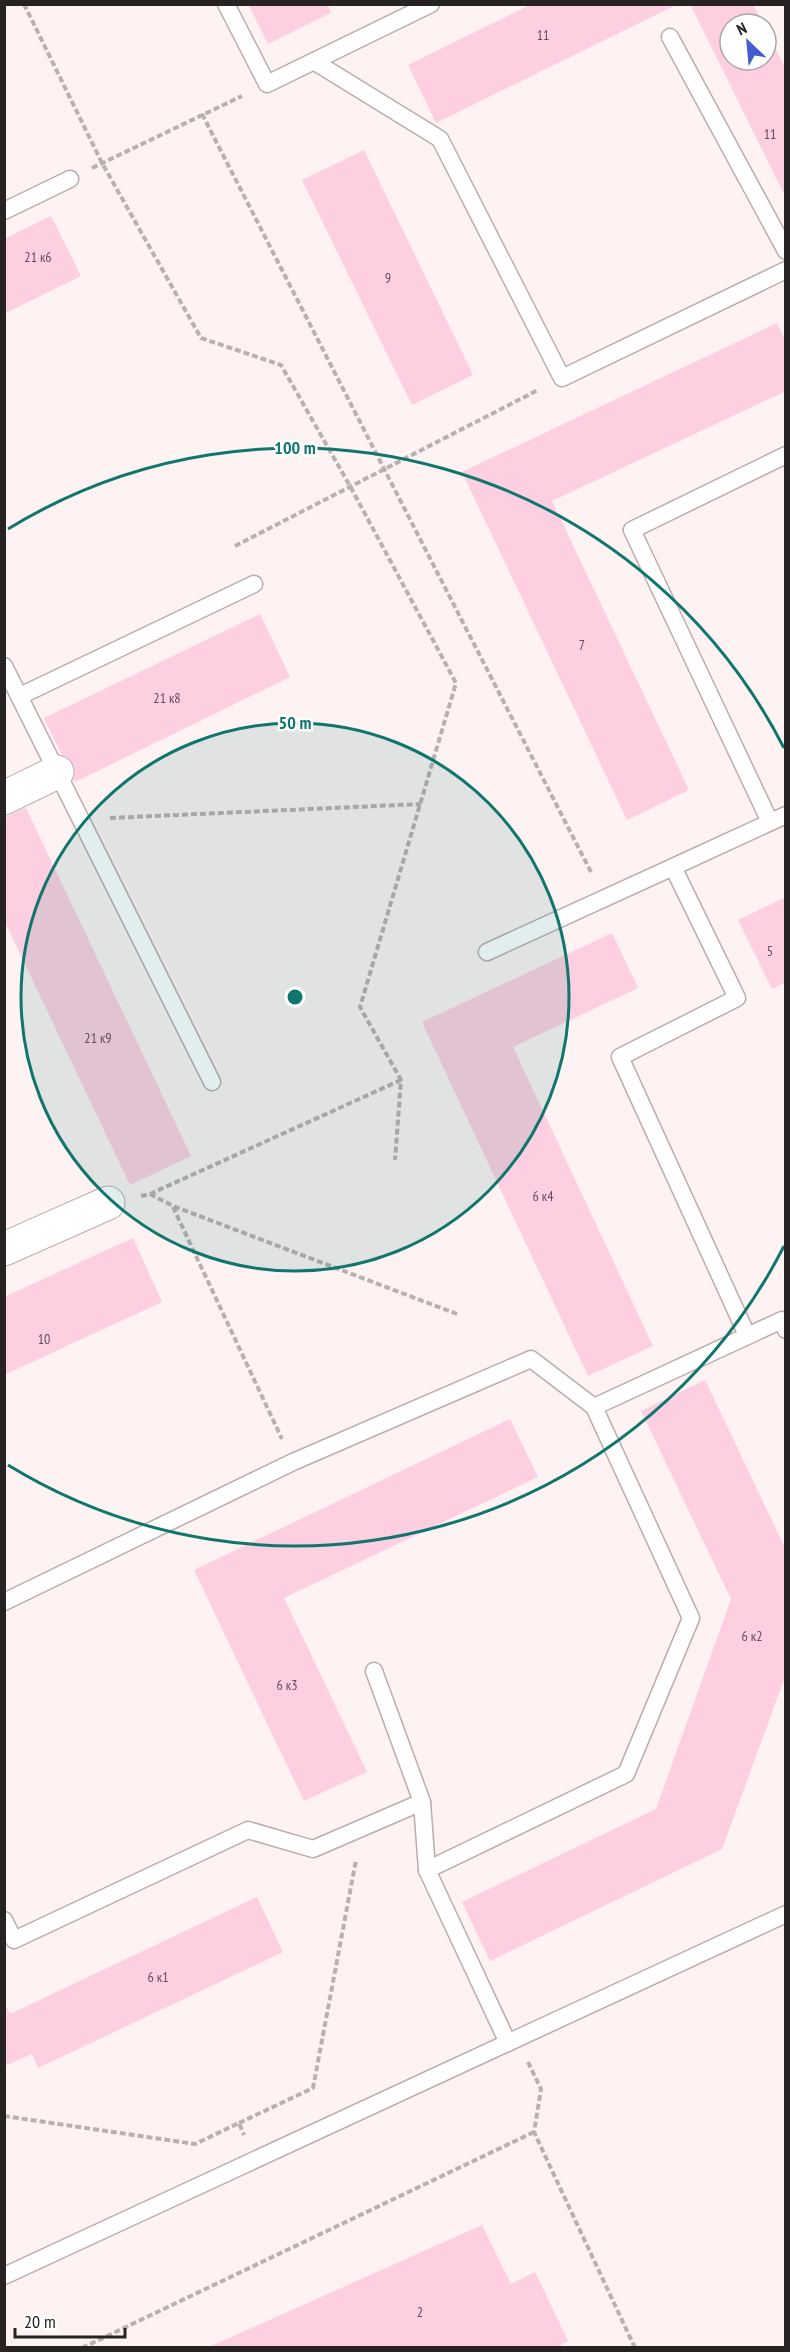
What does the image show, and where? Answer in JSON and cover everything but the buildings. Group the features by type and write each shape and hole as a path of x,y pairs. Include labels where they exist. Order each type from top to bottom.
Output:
{"street":[{"path":"4,798 57,772"},
{"path":"4,1249 108,1203"}],"lane":[{"path":"226,4 267,84 431,4"},
{"path":"670,37 786,251"},
{"path":"315,62 440,139 562,378 786,270"},
{"path":"4,211 70,179"},
{"path":"487,952 778,818 632,530 786,455"},
{"path":"20,696 254,584"},
{"path":"4,666 213,1082"},
{"path":"673,867 737,998 620,1057 747,1335"},
{"path":"594,1407 782,1320 786,1330"},
{"path":"4,1602 293,1462 531,1359 594,1407 691,1618 626,1774 427,1870"},
{"path":"374,1671 422,1802 427,1870 508,2043"},
{"path":"4,1920 14,1940 248,1830 313,1850 422,1802"},
{"path":"4,2277 786,1914"}],"path":[{"path":"24,4 102,164 201,338 281,365 350,486 456,682 360,1007 401,1080 395,1160"},
{"path":"70,179 267,84"},
{"path":"202,114 604,899"},
{"path":"235,546 562,378"},
{"path":"80,819 421,804"},
{"path":"108,1203 150,1194 401,1080"},
{"path":"150,1194 173,1206 456,1314"},
{"path":"173,1206 293,1462"},
{"path":"4,2116 195,2144 313,2088 363,1828"},
{"path":"508,2043 528,2062 541,2089 534,2132 635,2348"},
{"path":"239,2123 256,2161"},
{"path":"82,2348 534,2132"}]}
